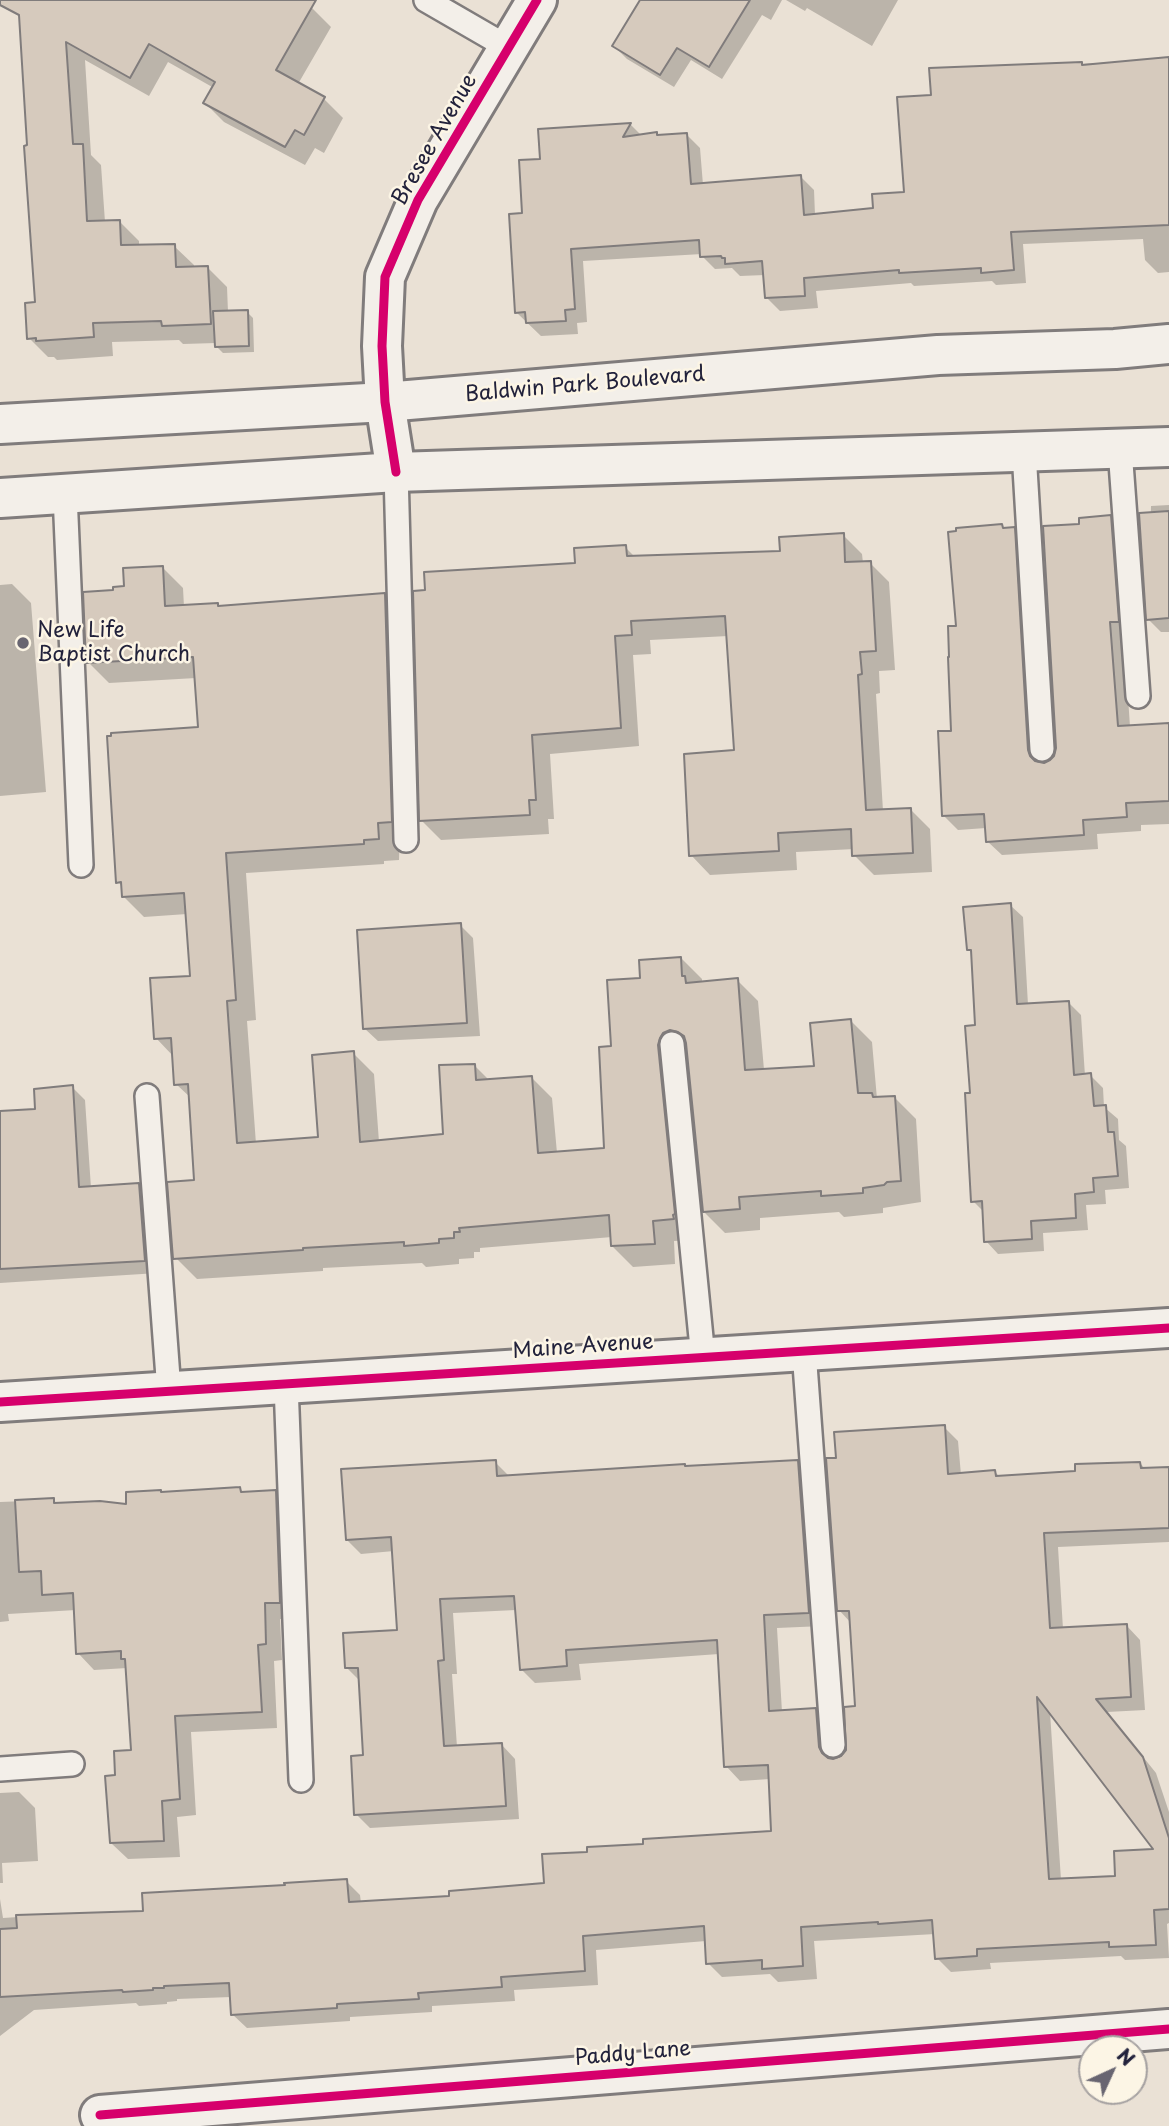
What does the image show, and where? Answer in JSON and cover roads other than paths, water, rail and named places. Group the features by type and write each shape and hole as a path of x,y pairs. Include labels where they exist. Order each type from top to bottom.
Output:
{"street":[{"name":"Bresee Avenue","path":"396,472 385,402 382,346 385,277 418,200 537,0"},
{"name":"Baldwin Park Boulevard","path":"0,424 385,402 938,355 1115,349 1169,344"},
{"path":"0,498 396,472 1169,447"},
{"name":"Maine Avenue","path":"0,1402 1169,1328"},
{"name":"Paddy Lane","path":"100,2115 1169,2029"}],"lane":[{"path":"426,0 509,48"},
{"path":"1120,449 1138,696"},
{"path":"1024,452 1042,749"},
{"path":"396,472 405,840"},
{"path":"65,494 80,865"},
{"path":"673,1044 703,1357"},
{"path":"147,1096 169,1391"},
{"path":"804,1351 833,1745"},
{"path":"286,1384 301,1780"},
{"path":"0,1769 72,1764"}],"place":[{"name":"New Life Baptist Church","path":"23,643"}]}
